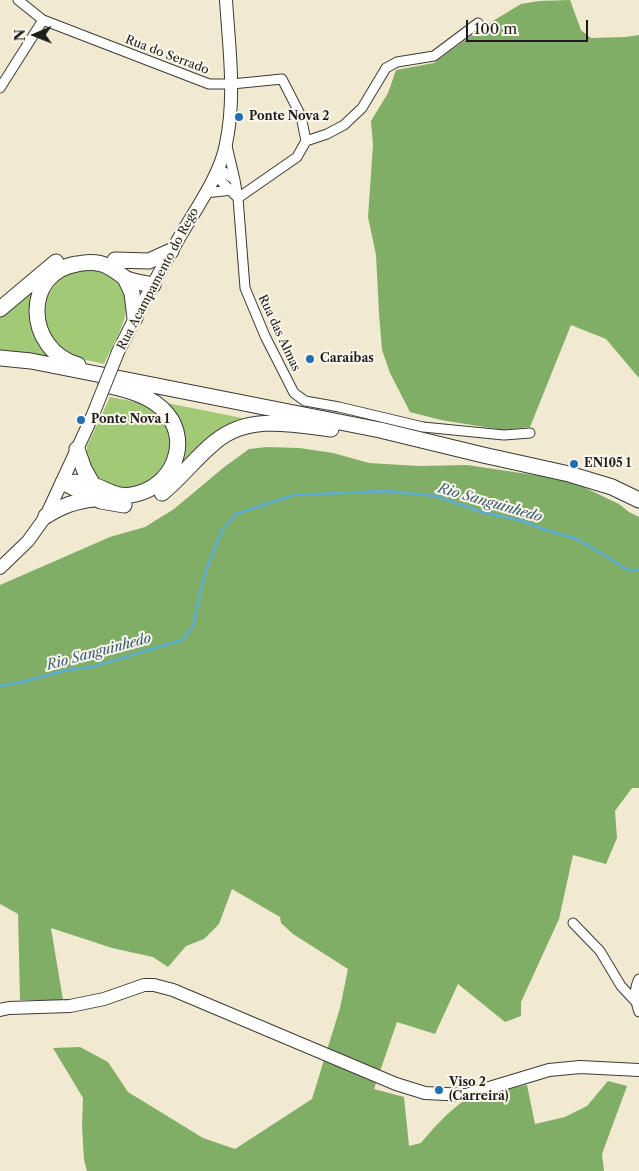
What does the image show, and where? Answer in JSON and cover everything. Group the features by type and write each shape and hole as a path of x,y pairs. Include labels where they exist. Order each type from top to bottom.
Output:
{"main road":[{"path":"115,260 148,261 171,251"},
{"path":"0,309 60,259 90,253 115,260 138,273 153,285"},
{"path":"142,382 63,359 44,340 38,326 38,306 44,285 64,268 76,264 97,263 107,266 125,278 153,285"},
{"path":"125,278 132,292 135,318"},
{"path":"0,358 31,361 142,382 380,430 576,476 612,487 639,500"},
{"path":"0,364 30,368 119,388 147,397 167,413 173,423 178,437 174,464 168,474 158,484 148,490 125,496 94,492 75,482 63,483"},
{"path":"119,388 143,390 347,431 483,455"},
{"path":"78,449 84,469 94,492 101,502 125,505 150,500 169,488 215,442 232,431 253,424 278,423 347,431"},
{"path":"46,516 94,492"}],"street":[{"name":"Rua do Serrado","path":"18,0 43,20 209,84 232,84 282,79 301,116 306,141"},
{"name":"Rua Acampamento do Rego","path":"0,568 28,541 46,516 78,449 118,352 216,171 226,144 232,84 226,0"},
{"path":"0,88 43,20"},
{"path":"205,193 235,194 297,157 306,141 327,134 344,125 362,108 386,68 397,62 434,56 478,24"},
{"name":"Rua das Almas","path":"226,144 235,180 245,288 265,336 294,393 305,401 423,427 504,435 530,433"},
{"path":"216,171 220,180 235,194"},
{"path":"216,171 224,172 235,180"},
{"path":"573,923 600,952 621,986 635,1001 639,1012"},
{"path":"635,1001 636,984 639,979"},
{"path":"0,1010 70,1006 104,999 144,985 154,985 173,990 396,1084 425,1093 466,1095 549,1070 580,1067 639,1070"}],"green space":[{"path":"570,0 581,30 591,38 639,35 639,378 606,339 571,325 530,427 503,430 441,420 410,412 390,373 382,350 376,255 368,217 373,145 371,121 388,93 396,70 434,63 483,27 521,4 539,1"},
{"path":"91,268 116,280 125,292 126,313 123,324 104,364 73,357 51,341 43,314 45,301 62,276 75,270"},
{"path":"44,278 32,323 38,343 51,358 0,351 0,313"},
{"path":"110,397 141,403 153,410 163,420 169,432 171,446 168,460 151,484 122,492 94,478 87,455 87,446"},
{"path":"162,402 252,420 177,475 182,456"},
{"path":"267,447 299,448 333,453 369,463 419,466 467,465 541,476 575,483 619,504 639,517 639,788 632,788 615,811 617,838 606,864 573,855 559,919 521,1002 521,1016 505,1022 458,984 435,1034 397,1022 374,1089 404,1097 409,1146 421,1143 460,1103 479,1095 527,1085 535,1124 565,1117 587,1106 608,1081 627,1086 602,1154 604,1171 87,1171 84,1160 82,1126 83,1098 53,1048 80,1047 108,1062 128,1092 203,1138 235,1149 312,1099 340,1008 348,969 293,934 281,923 280,917 232,889 219,924 204,939 186,946 168,967 153,957 112,948 51,928 63,1000 20,1000 18,914 0,904 0,585 110,537 145,527 174,509 249,449"}],"waterway":[{"name":"Rio Sanguinhedo","path":"0,686 67,670 92,667 182,640 193,626 205,573 222,530 236,514 294,495 385,491 436,496 482,512 519,520 574,538 628,570 639,570"}],"place":[{"name":"Ponte Nova 2","path":"239,117"},
{"name":"Caraíbas","path":"310,359"},
{"name":"Ponte Nova 1","path":"81,420"},
{"name":"EN105 1","path":"574,464"},
{"name":"Viso 2 (Carreira)","path":"439,1090"}]}
